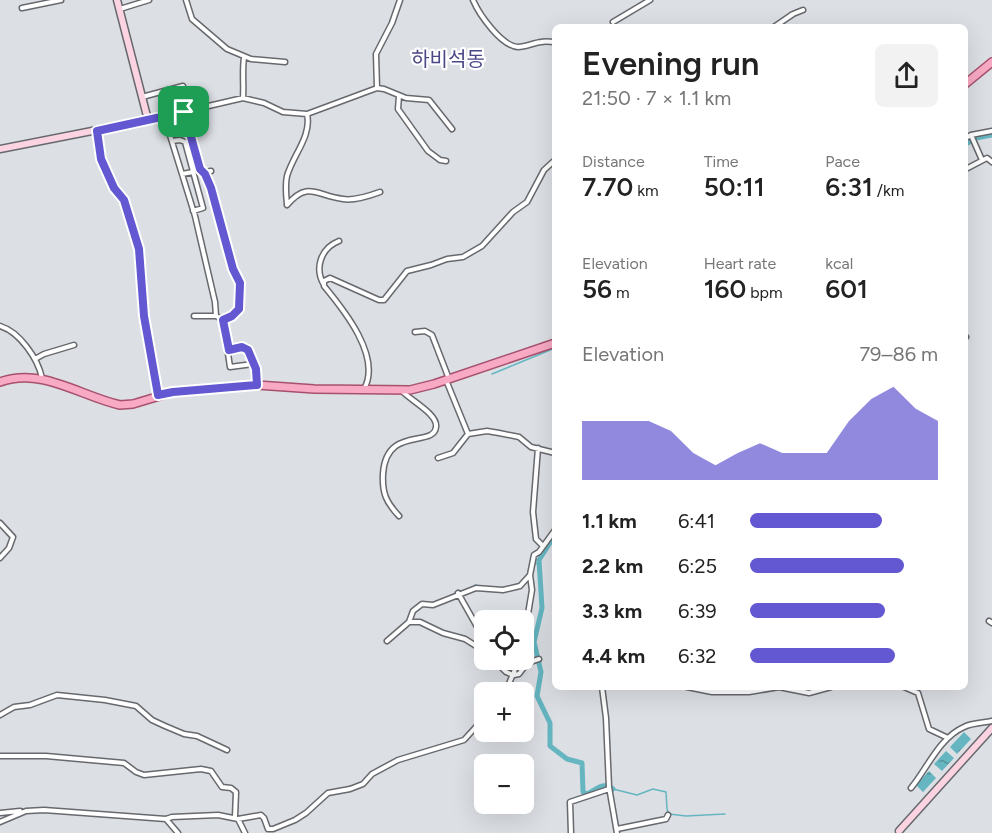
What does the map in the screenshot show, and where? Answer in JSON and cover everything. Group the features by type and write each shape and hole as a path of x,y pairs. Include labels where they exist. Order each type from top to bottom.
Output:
{"main road":[{"path":"968,82 992,62"},
{"path":"0,382 24,377 42,378 120,405 133,404 173,392 257,385 410,390 447,380 552,344"}],"street":[{"path":"22,8 61,0"},
{"path":"117,0 148,120"},
{"path":"119,10 149,0"},
{"path":"186,0 192,19 219,43 244,58 285,62"},
{"path":"377,88 376,54 392,23 400,0"},
{"path":"473,0 496,34 510,45 531,46 542,41 552,42"},
{"path":"613,22 650,0"},
{"path":"778,24 792,14 803,10"},
{"path":"243,98 244,58"},
{"path":"142,97 183,86"},
{"path":"0,150 243,98 264,103 283,112 307,114 377,88 413,100 429,100 452,129"},
{"path":"399,96 398,109 428,151 440,160 446,160"},
{"path":"184,112 200,169 211,188 233,269 240,283 239,309 232,316 223,320"},
{"path":"307,114 309,123 307,131 293,160 286,182 287,205 298,194 307,191 346,200 380,192"},
{"path":"164,116 193,211 215,302 216,315"},
{"path":"97,131 101,159 114,188 124,200 139,249 144,316 158,395"},
{"path":"982,160 968,138 992,131"},
{"path":"172,141 185,142 202,208 193,211"},
{"path":"968,168 987,158 992,162"},
{"path":"324,286 324,281 330,278 382,300 407,271 469,254 482,246 513,212 527,202 544,170 552,163"},
{"path":"203,171 212,171"},
{"path":"182,174 193,172"},
{"path":"339,240 331,244 322,255 319,275 324,286 346,313 366,353 369,372 364,390"},
{"path":"194,316 216,315 223,320 230,367 253,364"},
{"path":"0,326 13,332 35,359 40,367 42,378"},
{"path":"415,332 425,331 432,335 468,434"},
{"path":"35,359 74,345"},
{"path":"229,350 245,348 253,364 257,385"},
{"path":"399,516 384,495 385,458 394,447 402,442 428,437 436,428 436,422 427,410 400,390"},
{"path":"438,458 453,453 468,434 487,431 519,437 531,447 552,452"},
{"path":"538,448 533,512 536,538 542,545"},
{"path":"0,523 13,537 9,548 0,558"},
{"path":"529,610 532,590 530,575 534,555 539,552 552,533"},
{"path":"387,641 402,630 409,622 412,611 422,604 433,605 458,593 476,588 509,589 520,586 530,575"},
{"path":"458,593 474,621"},
{"path":"409,622 420,622 474,645"},
{"path":"504,670 513,675 519,674 524,666 537,659"},
{"path":"510,682 515,670"},
{"path":"602,690 609,787 617,831 666,819 668,815"},
{"path":"702,690 749,692 761,690"},
{"path":"794,690 808,693 820,690"},
{"path":"911,690 918,693 928,729 948,738"},
{"path":"0,715 14,707 30,705 57,695 105,700 136,706 152,720 184,734 197,736 226,750"},
{"path":"911,788 948,738 968,725 992,721"},
{"path":"899,831 992,728"},
{"path":"0,813 82,811 166,819 218,815 236,818 261,815 268,829 282,826 306,813 328,793 363,784 372,774 409,756 464,740 474,729"},
{"path":"0,756 46,756 124,764 144,775 201,769 211,771 222,787 231,788 236,792 236,818 245,833"},
{"path":"571,833 570,802 609,787"},
{"path":"0,822 26,811"},
{"path":"166,819 178,833"}],"water":[{"path":"964,732 971,739 957,754 950,747"},
{"path":"946,751 954,758 942,771 934,764"},
{"path":"929,771 936,778 923,792 916,785"}],"waterway":[{"path":"968,143 976,138 992,135"},
{"path":"492,374 552,349"},
{"path":"552,540 539,560 542,608 534,642 541,672 537,696 550,723 550,746 567,759 582,763 583,792 587,794 603,786 613,789"},
{"path":"533,564 539,563"},
{"path":"475,585 483,587"},
{"path":"499,588 509,587"},
{"path":"613,789 637,795 653,789 666,792 669,814 686,816 725,814"}],"district":[{"name":"하비석동","path":"448,59"}],"route":[{"path":"184,112 200,169 205,174 211,188 233,269 240,283 239,309 232,316 223,320 229,350 242,347 248,350 256,369 257,385 158,395 144,316 139,249 124,200 114,188 101,159 97,131 184,112"}]}
